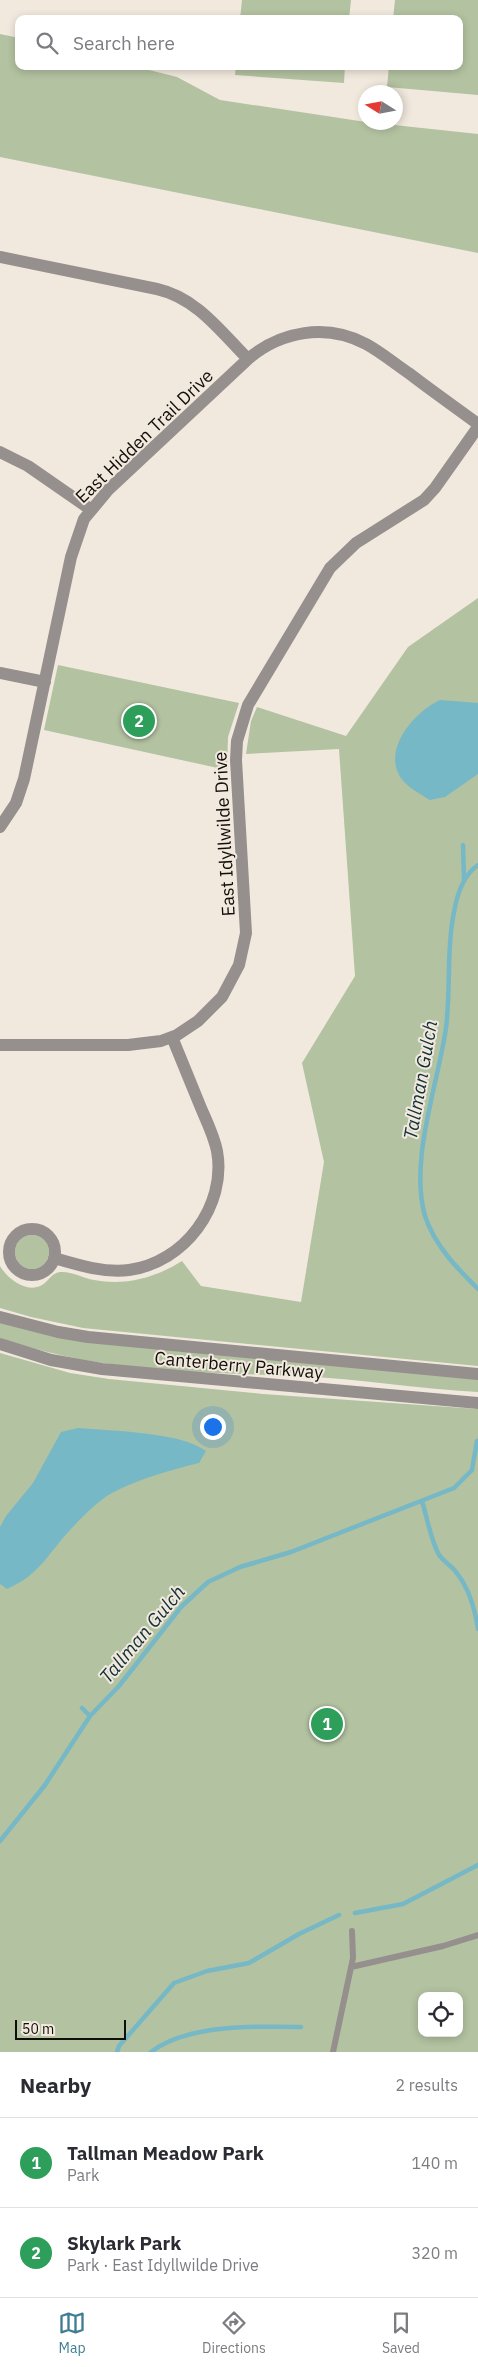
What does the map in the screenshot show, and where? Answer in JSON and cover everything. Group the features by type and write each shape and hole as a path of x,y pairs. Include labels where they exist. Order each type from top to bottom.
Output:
{"street":[{"path":"0,257 158,289 176,295 199,310 248,359"},
{"name":"East Hidden Trail Drive","path":"0,828 10,813 21,789 74,546 80,528 90,509 248,359 273,342 295,334 323,332 344,335 372,348 478,426"},
{"name":"East Idyllwilde Drive","path":"0,1045 128,1045 172,1037 198,1021 214,1006 232,982 242,955 246,925 236,760 237,740 248,705 315,591 336,561 356,543 424,500 436,488 478,426"},
{"path":"0,452 28,466 90,509"},
{"path":"0,672 44,682"},
{"path":"54,1258 104,1270 138,1268 168,1256 185,1243 203,1221 216,1186 217,1150 172,1037"},
{"name":"Canterberry Parkway","path":"0,1317 58,1332 88,1337 478,1374"},
{"name":"Canterberry Parkway","path":"0,1344 66,1363 124,1372 478,1403"}],"lane":[{"path":"333,2052 351,1967 352,1931"},
{"path":"351,1967 443,1946 478,1935"}],"green space":[{"path":"242,0 351,0 349,15 240,15"},
{"path":"395,0 478,0 478,95 403,88 403,85 387,85 389,70 463,70 463,15 393,15"},
{"path":"0,34 15,37 15,70 149,70 177,77 220,100 358,121 358,130 403,130 403,126 478,134 478,253 0,157"},
{"path":"236,70 345,70 344,83 235,75"},
{"path":"478,598 478,1366 83,1328 0,1308 0,1266 12,1280 30,1288 42,1285 54,1274 60,1272 106,1282 117,1282 150,1276 182,1261 201,1286 301,1302 324,1162 302,1063 355,976 339,749 246,754 251,721 257,707 346,736 408,647"},
{"path":"58,665 239,703 228,737 227,770 44,730"},
{"path":"32,1235 39,1236 44,1240 48,1245 48,1259 44,1264 39,1268 32,1269 25,1268 20,1264 16,1259 15,1252 16,1245 20,1240 25,1236"},
{"path":"0,1323 478,1379 478,1392 319,1377 184,1371 110,1364 73,1358 0,1338"},
{"path":"0,1353 70,1373 109,1379 263,1394 478,1409 478,2052 0,2052"}],"water":[{"path":"440,700 478,703 478,774 445,797 430,800 405,783 399,775 395,764 396,753 399,741 413,721 421,712"},
{"path":"78,1428 163,1436 195,1445 206,1451 199,1463 143,1479 107,1496 75,1525 36,1570 19,1583 7,1589 0,1584 0,1527 6,1516 33,1483 61,1432"}],"waterway":[{"path":"463,845 464,879"},
{"name":"Tallman Gulch","path":"478,865 469,873 463,884 458,895 452,922 446,1028 426,1122 420,1171 421,1194 429,1227 447,1256 478,1289"},
{"name":"Tallman Gulch","path":"0,1841 45,1785 90,1716 119,1686 181,1607 208,1582 240,1567 291,1552 454,1488 472,1470 477,1441"},
{"path":"422,1501 435,1547 444,1561 461,1578 473,1606 478,1629"},
{"path":"82,1708 90,1716"},
{"path":"355,1913 403,1904 478,1865"},
{"path":"117,2052 119,2046 174,1983 207,1971 249,1963 299,1934 339,1915"},
{"path":"151,2052 183,2036 203,2032 244,2027 301,2027"}],"place":[{"name":"Skylark Park","path":"139,721"},
{"name":"Tallman Meadow Park","path":"327,1724"}]}
